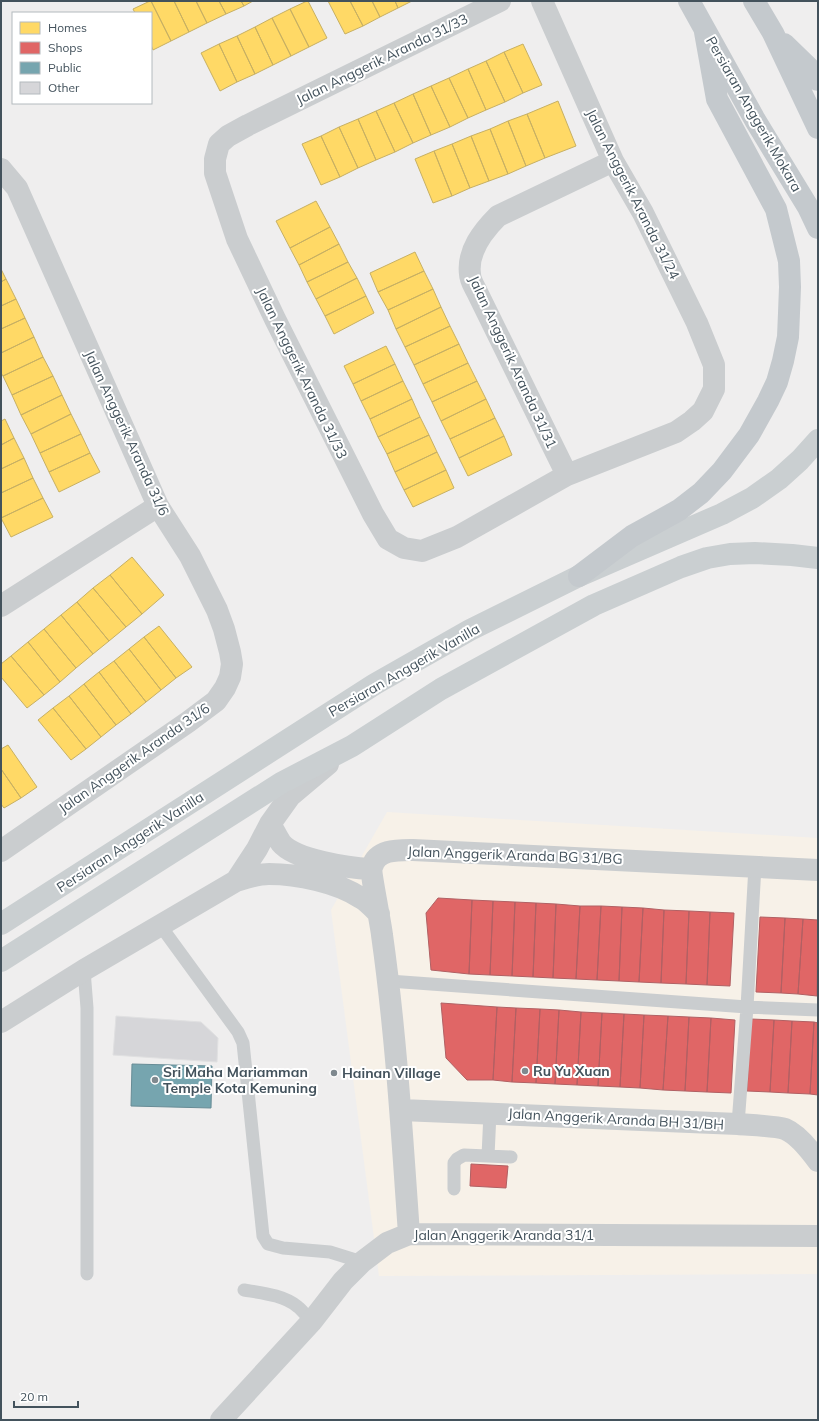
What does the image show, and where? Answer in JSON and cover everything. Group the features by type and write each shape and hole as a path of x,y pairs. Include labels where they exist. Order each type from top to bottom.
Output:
{"main road":[{"name":"Persiaran Anggerik Mokara","path":"689,1 755,120 808,207 818,228"},
{"path":"754,1 773,33 818,128"},
{"path":"579,576 632,536 679,510 701,493 722,471 749,435 768,402 777,382 783,361 788,337 790,287 789,261 776,209 717,99 705,32"},
{"path":"773,33 814,73 818,80"},
{"name":"Persiaran Anggerik Vanilla","path":"1,924 375,684 470,630 579,576 722,514 752,498 779,479 800,460 818,440"},
{"path":"1,961 274,787 352,746 441,689 594,605 681,567 707,558 737,554 770,554 818,558"}],"street":[{"name":"Jalan Anggerik Aranda 31/33","path":"500,1 228,136 220,144 216,159 215,173 237,240 373,514 388,538 404,548 422,551 456,537 567,475 676,432 703,411 714,389"},
{"name":"Jalan Anggerik Aranda 31/24","path":"542,1 613,161 643,213 697,323 714,365 714,389"},
{"name":"Jalan Anggerik Aranda 31/31","path":"567,475 477,292 470,276 470,265 475,247 485,229 498,216 613,161"},
{"name":"Jalan Anggerik Aranda 31/6","path":"1,169 17,188 158,506 190,556 217,610 224,628 232,664 230,677 225,688 216,701 188,722 1,851"},
{"path":"1,606 158,506"},
{"path":"236,882 257,849 270,824 290,796 317,772 352,746"},
{"path":"270,824 281,843 294,853 339,866 371,869 380,914 389,981 401,1110 409,1234"},
{"name":"Jalan Anggerik Aranda BG 31/BG","path":"371,869 374,861 380,856 393,851 413,850 818,870"},
{"path":"1,1022 160,925 236,882 249,877 268,874 318,880 339,886 361,898 380,914"},
{"name":"Jalan Anggerik Aranda BH 31/BH","path":"401,1110 738,1124 784,1129 798,1139 818,1161"},
{"name":"Jalan Anggerik Aranda 31/1","path":"221,1420 312,1321 343,1282 362,1262 387,1243 409,1234 818,1236"}],"lane":[{"path":"738,1124 748,1007 755,866"},
{"path":"160,925 238,1032 243,1043 263,1236 268,1244 282,1248 330,1252 362,1262"},
{"path":"84,970 86,1008 86,1274"},
{"path":"389,981 748,1007 818,1010"},
{"path":"488,1156 490,1113"},
{"path":"454,1189 454,1163 457,1159 464,1155 511,1157"},
{"path":"244,1290 263,1293 283,1299 297,1306 312,1321"}],"shaded area":[{"path":"387,812 818,838 818,1274 379,1276 331,910"}],"building: Homes":[{"path":"151,1 171,41 153,50 152,12 134,12 133,9"},
{"path":"151,1 174,1 189,32 171,41"},
{"path":"174,1 196,1 207,23 189,32"},
{"path":"196,1 219,1 226,14 207,23"},
{"path":"219,1 241,1 244,6 226,14"},
{"path":"241,1 253,1 244,6"},
{"path":"307,1 327,38 309,47 290,9"},
{"path":"328,1 350,1 363,26 345,34"},
{"path":"350,1 372,1 380,17 363,26"},
{"path":"372,1 395,1 398,8 380,17"},
{"path":"395,1 412,1 398,8"},
{"path":"290,9 309,47 291,56 272,18"},
{"path":"272,18 291,56 273,65 255,27"},
{"path":"255,27 273,65 255,74 237,36"},
{"path":"237,36 255,74 237,82 219,44"},
{"path":"219,44 237,82 220,91 201,53"},
{"path":"523,44 542,85 523,93 504,52"},
{"path":"504,52 523,93 505,102 486,61"},
{"path":"486,61 505,102 486,110 468,69"},
{"path":"468,69 486,110 468,118 449,78"},
{"path":"449,78 468,118 450,127 431,86"},
{"path":"431,86 450,127 431,135 413,94"},
{"path":"413,94 431,135 413,143 394,103"},
{"path":"558,101 576,146 545,158 527,114"},
{"path":"394,103 413,143 395,152 376,111"},
{"path":"376,111 395,152 376,160 358,119"},
{"path":"527,114 545,158 526,166 508,121"},
{"path":"358,119 376,160 358,168 339,127"},
{"path":"508,121 526,166 508,174 490,129"},
{"path":"339,127 358,168 340,177 321,136"},
{"path":"490,129 508,174 489,181 471,136"},
{"path":"321,136 340,177 321,185 302,144"},
{"path":"471,136 489,181 470,188 452,144"},
{"path":"452,144 470,188 452,196 434,151"},
{"path":"434,151 452,196 433,203 415,159"},
{"path":"316,201 330,227 290,248 276,221"},
{"path":"330,227 339,244 299,265 290,248"},
{"path":"339,244 348,262 307,282 299,265"},
{"path":"415,252 424,271 378,292 370,273"},
{"path":"348,262 357,278 316,299 307,282"},
{"path":"1,269 6,279 1,282"},
{"path":"424,271 433,289 388,310 378,292"},
{"path":"357,278 366,296 325,316 316,299"},
{"path":"6,279 16,299 1,306 1,282"},
{"path":"433,289 441,307 396,329 388,310"},
{"path":"366,296 374,313 334,334 325,316"},
{"path":"16,299 25,318 1,329 1,306"},
{"path":"441,307 450,326 405,347 396,329"},
{"path":"25,318 34,337 1,353 1,329"},
{"path":"450,326 459,344 414,365 405,347"},
{"path":"34,337 43,357 3,376 1,373 1,353"},
{"path":"459,344 468,363 423,384 414,365"},
{"path":"386,346 395,364 353,384 344,366"},
{"path":"43,357 53,376 12,395 3,376"},
{"path":"468,363 477,381 432,402 423,384"},
{"path":"395,364 403,381 361,401 353,384"},
{"path":"53,376 62,395 21,415 12,395"},
{"path":"403,381 412,399 370,419 361,401"},
{"path":"477,381 486,399 441,421 432,402"},
{"path":"62,395 71,414 31,434 21,415"},
{"path":"412,399 420,417 378,437 370,419"},
{"path":"486,399 495,418 450,439 441,421"},
{"path":"71,414 81,434 40,453 31,434"},
{"path":"420,417 429,435 387,454 378,437"},
{"path":"495,418 504,436 459,458 450,439"},
{"path":"5,419 14,438 1,445 1,421"},
{"path":"81,434 90,453 49,472 40,453"},
{"path":"429,435 437,452 395,472 387,454"},
{"path":"504,436 512,455 468,476 459,458"},
{"path":"14,438 24,458 1,469 1,445"},
{"path":"437,452 446,470 404,490 395,472"},
{"path":"90,453 100,472 59,492 49,472"},
{"path":"24,458 33,478 1,493 1,469"},
{"path":"446,470 454,488 413,507 404,490"},
{"path":"33,478 43,498 1,518 1,493"},
{"path":"43,498 53,517 11,537 1,518"},
{"path":"132,557 164,595 142,614 110,575"},
{"path":"110,575 142,614 126,627 93,588"},
{"path":"93,588 126,627 109,641 77,602"},
{"path":"77,602 109,641 93,654 61,615"},
{"path":"61,615 93,654 76,668 44,629"},
{"path":"159,626 192,667 176,678 144,637"},
{"path":"44,629 76,668 60,682 28,642"},
{"path":"144,637 176,678 161,690 129,649"},
{"path":"28,642 60,682 44,695 11,656"},
{"path":"129,649 161,690 146,702 114,661"},
{"path":"11,656 44,695 27,708 1,677 1,664"},
{"path":"114,661 146,702 131,714 99,672"},
{"path":"99,672 131,714 116,725 84,684"},
{"path":"84,684 116,725 101,737 69,696"},
{"path":"69,696 101,737 86,749 53,708"},
{"path":"53,708 86,749 71,760 38,720"},
{"path":"8,745 37,787 21,798 1,769 1,749"},
{"path":"1,769 21,798 4,808 1,804"}],"building: Shops":[{"path":"438,898 472,900 469,974 431,970 426,913"},
{"path":"472,900 493,901 490,975 469,974"},
{"path":"493,901 515,902 512,976 490,975"},
{"path":"515,902 536,903 533,977 512,976"},
{"path":"536,903 556,904 553,978 533,977"},
{"path":"556,904 580,906 576,979 553,978"},
{"path":"580,906 601,906 597,980 576,979"},
{"path":"601,906 622,907 619,981 597,980"},
{"path":"622,907 643,908 639,982 619,981"},
{"path":"643,908 664,910 661,983 639,982"},
{"path":"664,910 689,911 686,984 661,983"},
{"path":"689,911 710,912 707,985 686,984"},
{"path":"710,912 734,913 730,986 707,985"},
{"path":"760,917 785,918 781,993 756,992"},
{"path":"785,918 803,919 798,994 781,993"},
{"path":"803,919 818,920 817,996 798,994"},
{"path":"441,1003 497,1007 493,1080 467,1080 446,1058"},
{"path":"497,1007 516,1008 512,1082 493,1080"},
{"path":"516,1008 540,1009 536,1083 512,1082"},
{"path":"540,1009 559,1010 555,1084 536,1083"},
{"path":"559,1010 581,1012 577,1085 555,1084"},
{"path":"581,1012 602,1013 598,1086 577,1085"},
{"path":"602,1013 624,1014 620,1087 598,1086"},
{"path":"624,1014 644,1015 640,1088 620,1087"},
{"path":"644,1015 668,1016 663,1090 640,1088"},
{"path":"668,1016 689,1017 685,1091 663,1090"},
{"path":"689,1017 711,1018 707,1092 685,1091"},
{"path":"711,1018 735,1020 731,1093 707,1092"},
{"path":"751,1019 774,1020 770,1092 747,1091"},
{"path":"774,1020 792,1021 788,1093 770,1092"},
{"path":"792,1021 814,1022 810,1094 788,1093"},
{"path":"814,1022 818,1023 818,1095 810,1094"},
{"path":"471,1164 508,1166 506,1188 470,1186"}],"building: Public":[{"path":"132,1064 212,1066 211,1108 131,1106"}],"building: Other":[{"path":"116,1016 201,1022 218,1038 217,1062 113,1055"}],"place":[{"name":"Ru Yu Xuan","path":"525,1071"},
{"name":"Hainan Village","path":"334,1073"},
{"name":"Sri Maha Mariamman Temple Kota Kemuning","path":"155,1080"}]}
